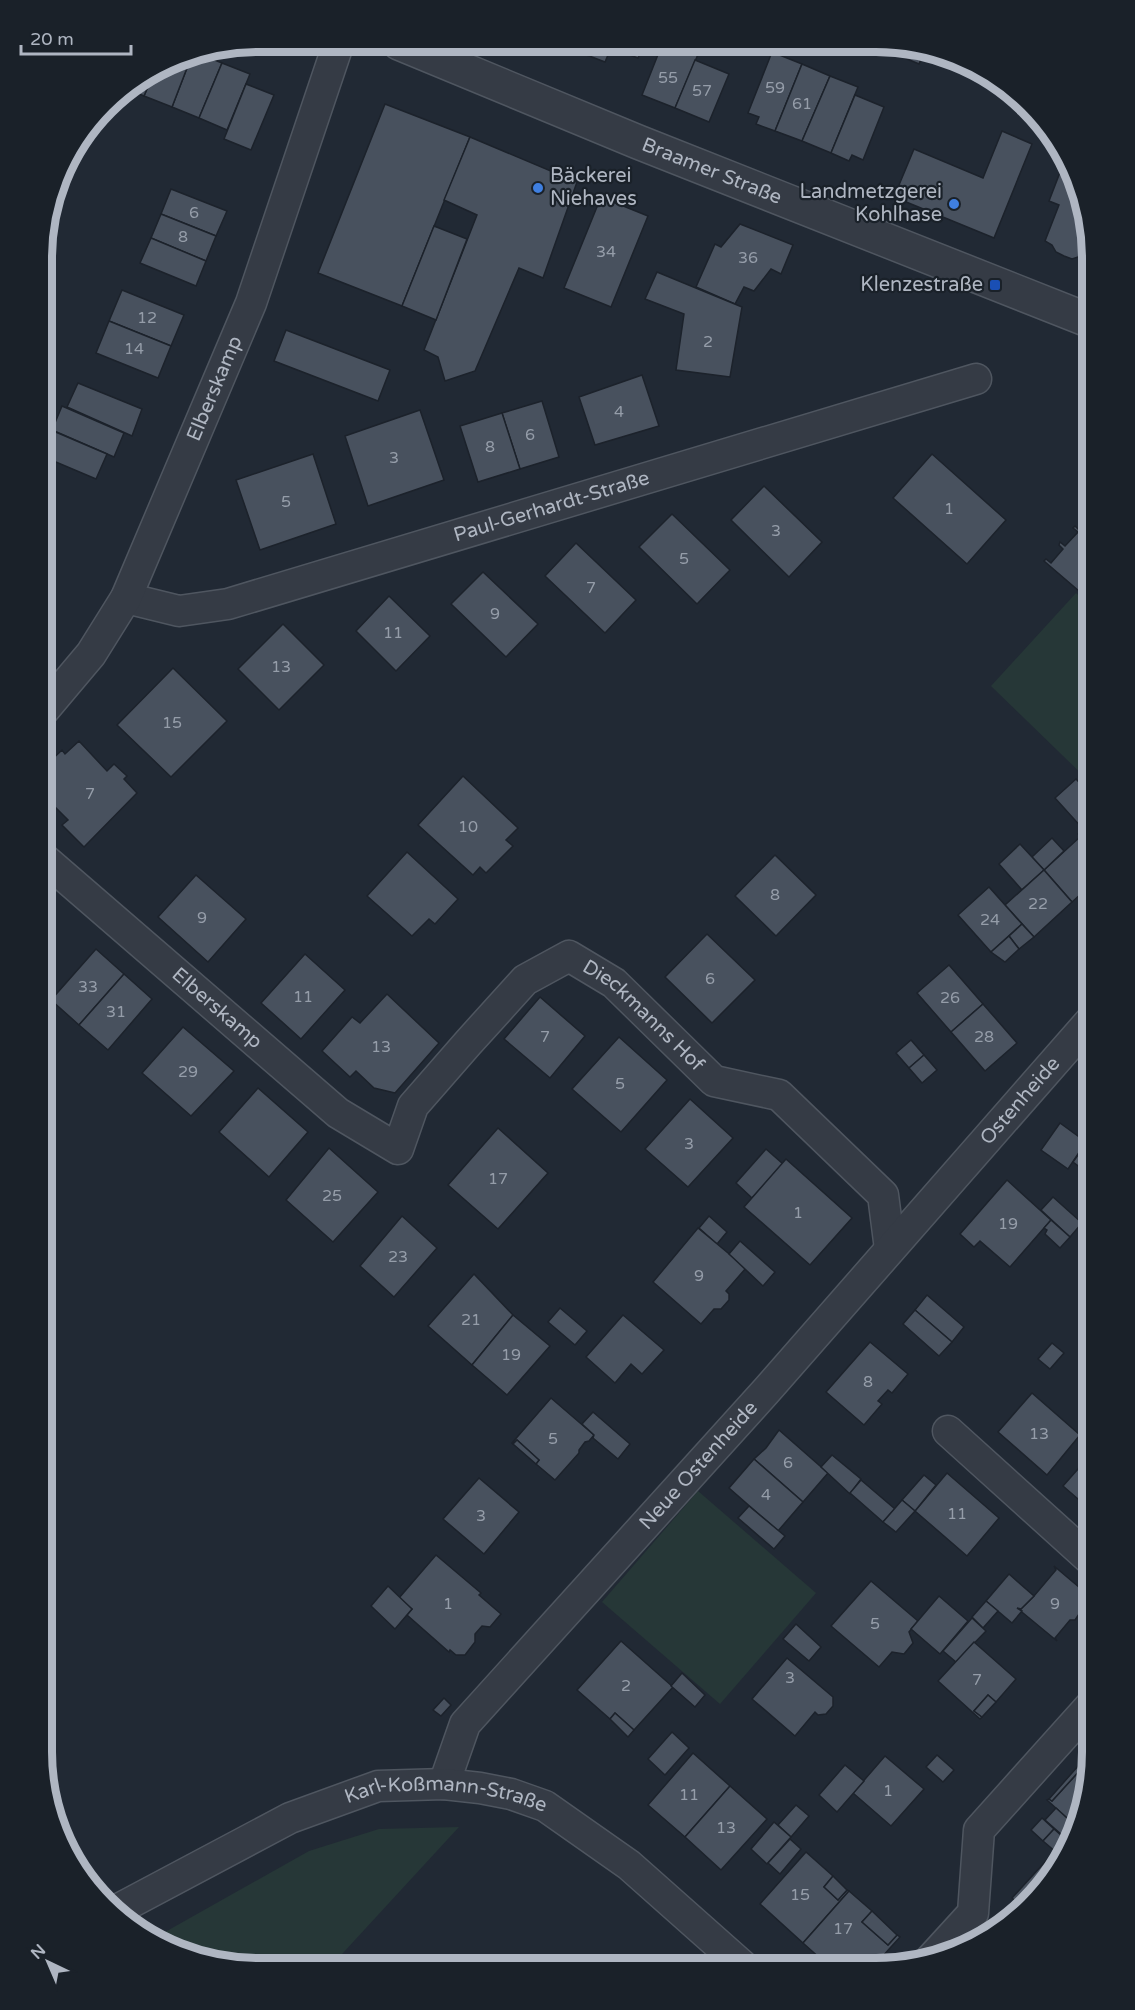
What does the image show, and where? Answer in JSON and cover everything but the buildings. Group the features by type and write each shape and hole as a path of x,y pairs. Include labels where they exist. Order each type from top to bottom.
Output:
{"street":[{"name":"Elberskamp","path":"52,700 91,654 126,598 251,303 335,53"},
{"name":"Braamer Straße","path":"422,53 638,142 1082,318"},
{"name":"Paul-Gerhardt-Straße","path":"126,598 179,611 228,604 976,379"},
{"name":"Elberskamp","path":"52,866 338,1113 398,1149"},
{"name":"Dieckmanns Hof","path":"398,1149 413,1106 525,980 569,956 614,983 714,1081 779,1095 883,1195 890,1249"},
{"name":"Ostenheide","path":"973,1155 1082,1031"},
{"name":"Neue Ostenheide","path":"444,1784 465,1724 767,1390 973,1155"},
{"path":"948,1431 1082,1552"},
{"path":"942,1947 973,1913 979,1830 1082,1715"},
{"name":"Karl-Koßmann-Straße","path":"124,1906 290,1818 378,1786 444,1784 511,1794 545,1806 630,1865 734,1958"}],"shaded area":[{"path":"1076,593 1082,599 1082,774 991,686"},
{"path":"698,1491 816,1593 720,1704 602,1602"},
{"path":"459,1827 338,1958 232,1956 180,1942 162,1934 309,1851 379,1829"}],"place":[{"name":"Bäckerei Niehaves","path":"538,188"},
{"name":"Landmetzgerei Kohlhase","path":"954,204"},
{"name":"Klenzestraße","path":"995,285"}]}
